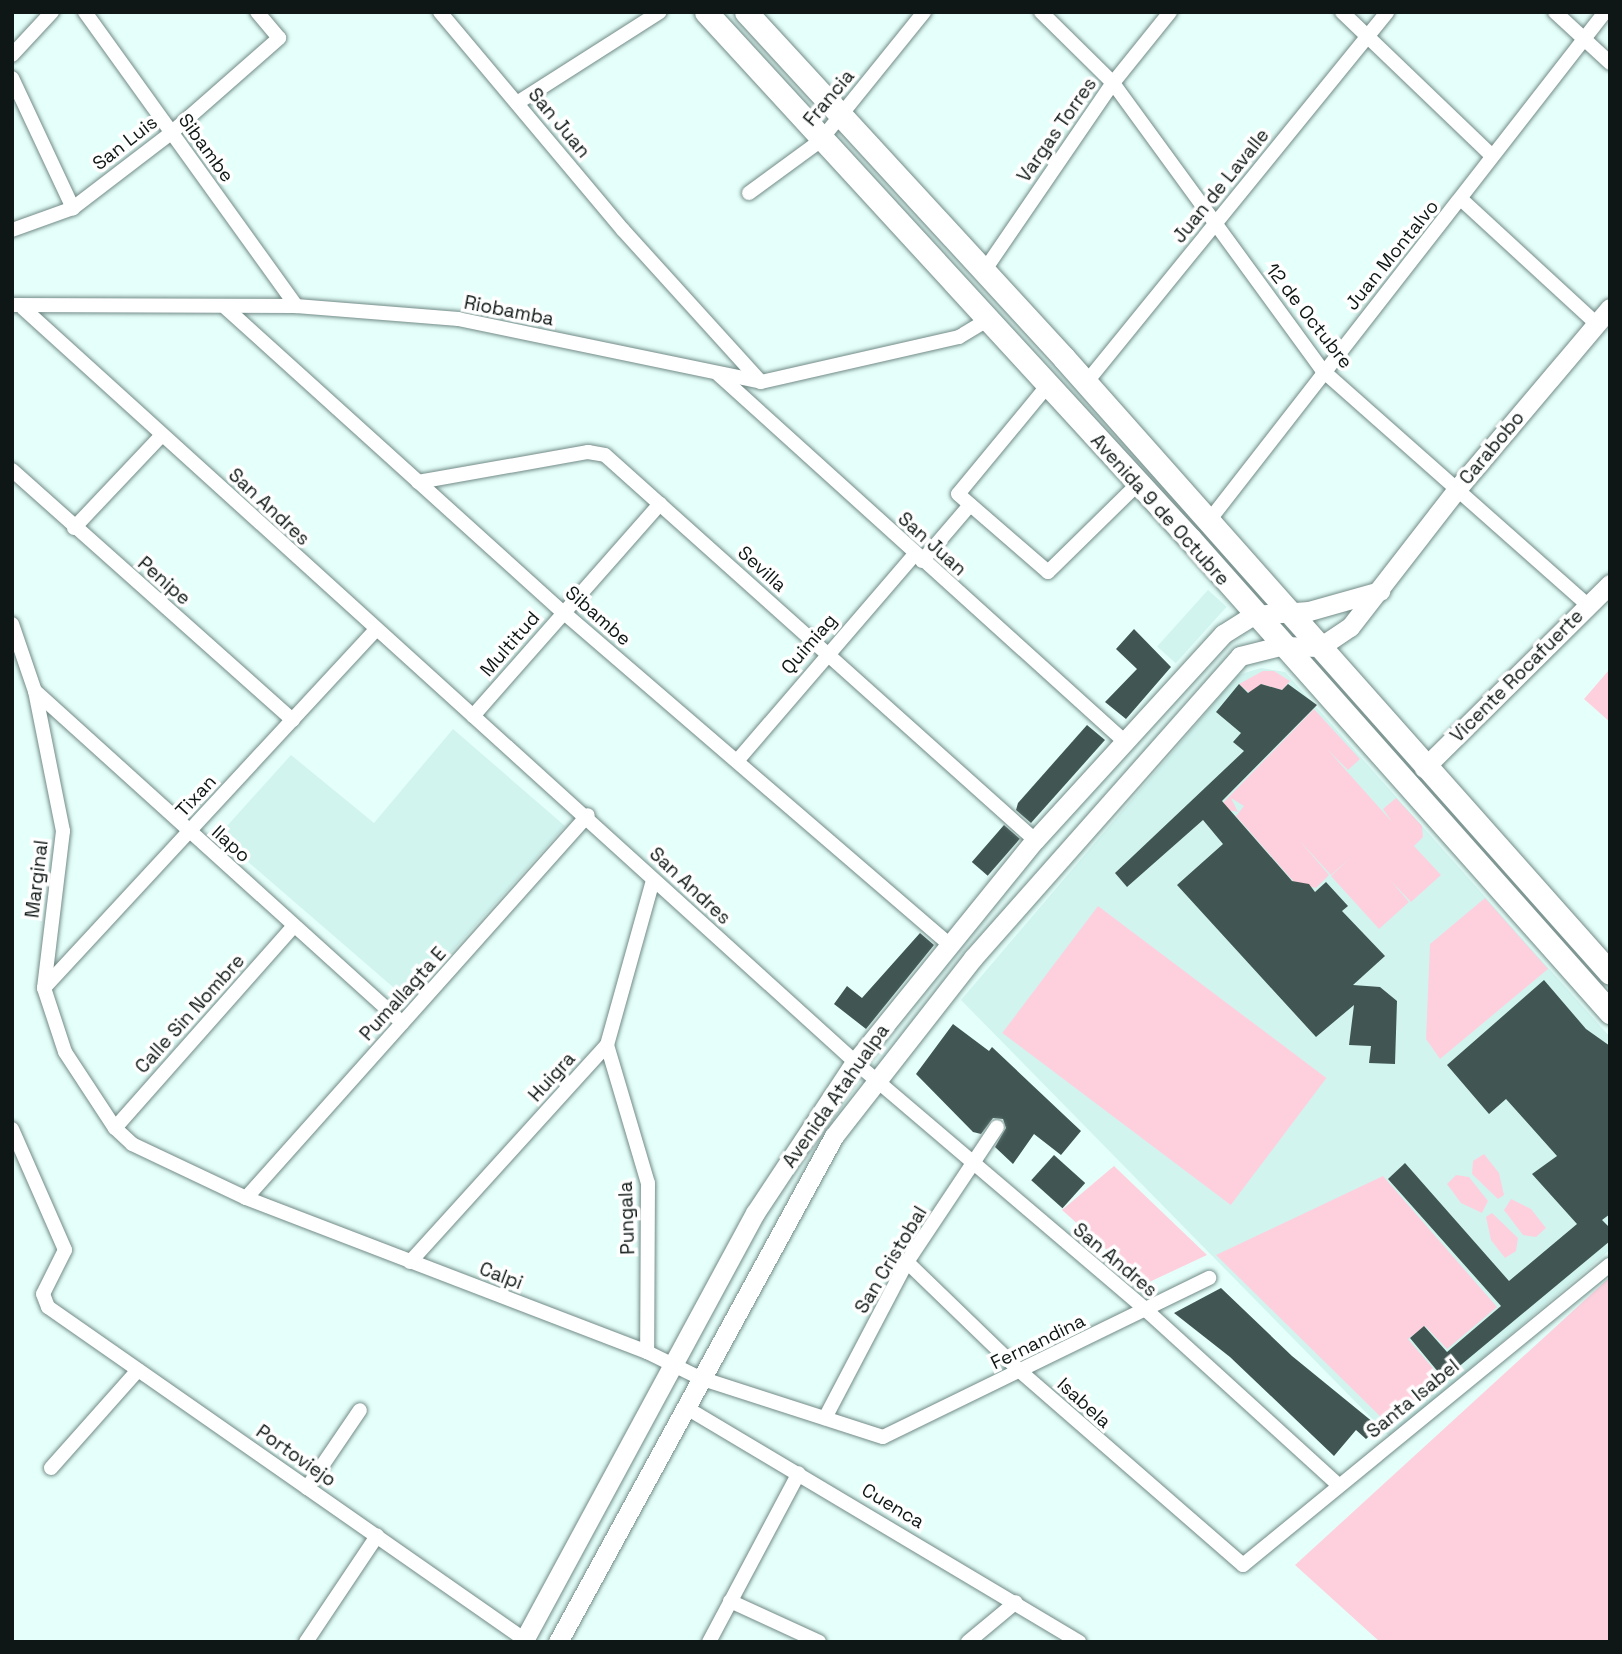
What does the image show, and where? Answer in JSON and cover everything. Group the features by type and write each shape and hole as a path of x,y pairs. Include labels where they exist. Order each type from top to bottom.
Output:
{"main road":[{"name":"Avenida 9 de Octubre","path":"706,12 820,141 1138,484 1280,646 1610,1012"},
{"name":"Avenida 9 de Octubre","path":"746,12 982,274 1086,384 1286,614 1320,648 1424,768 1610,973"},
{"name":"Carabobo","path":"1320,648 1350,627 1457,489 1603,316"},
{"name":"Vicente Rocafuerte","path":"1424,768 1610,584"},
{"path":"1253,615 1286,614 1380,591"},
{"name":"Avenida Atahualpa","path":"525,1641 755,1213 855,1062 1035,840 1223,634 1253,615"},
{"name":"Avenida Atahualpa","path":"558,1642 834,1136 973,958 1215,681 1240,656 1280,646 1320,648"}],"street":[{"path":"12,55 52,12"},
{"name":"Sibambe","path":"85,12 296,306"},
{"name":"San Luis","path":"12,230 73,208 171,133 279,38 257,12"},
{"name":"San Juan","path":"440,12 761,382"},
{"path":"517,103 660,12"},
{"name":"Francia","path":"749,192 820,141 924,12"},
{"name":"12 de Octubre","path":"1041,12 1113,83 1322,370 1588,605"},
{"name":"Vargas Torres","path":"982,274 1113,83 1170,12"},
{"path":"1342,12 1366,39 1491,155"},
{"name":"Juan de Lavalle","path":"1086,384 1387,12"},
{"path":"1555,12 1610,63"},
{"name":"Juan Montalvo","path":"1208,522 1322,370 1462,200 1491,155 1605,12"},
{"path":"12,78 73,208"},
{"path":"1462,200 1603,316"},
{"name":"Riobamba","path":"18,307 296,306 458,319 761,382 959,337 986,321"},
{"name":"San Andres","path":"18,307 375,631 589,815 653,880 855,1062 1146,1310 1338,1485"},
{"name":"Sibambe","path":"226,308 563,612 950,945"},
{"name":"San Juan","path":"718,373 918,558 1124,741"},
{"path":"1048,385 958,494 1048,572 1138,484"},
{"path":"74,528 162,435"},
{"name":"Sevilla","path":"418,482 598,452 660,504 1035,840"},
{"name":"Penipe","path":"12,470 74,528 293,720"},
{"name":"Multitud","path":"473,716 660,504"},
{"name":"Quimiag","path":"737,761 826,653 970,505"},
{"name":"Marginal","path":"12,624 35,691 63,831 44,988 65,1052 115,1128"},
{"name":"Tixan","path":"44,988 375,631"},
{"name":"Ilapo","path":"35,691 402,1023"},
{"name":"Pumallagta E","path":"246,1198 589,815"},
{"name":"Huigra","path":"410,1262 607,1045 653,880"},
{"name":"Calle Sin Nombre","path":"115,1128 294,926"},
{"name":"Pungala","path":"607,1045 648,1183 647,1352"},
{"name":"San Cristobal","path":"825,1418 907,1262 974,1166 997,1127"},
{"name":"Calpi","path":"115,1128 132,1144 246,1198 647,1352 701,1378 883,1437"},
{"name":"Portoviejo","path":"12,1129 65,1251 43,1302 525,1641"},
{"name":"Isabela","path":"907,1262 1021,1372 1242,1565"},
{"name":"Santa Isabel","path":"1242,1565 1610,1265"},
{"name":"Fernandina","path":"883,1437 1209,1278"},
{"path":"51,1468 138,1370"},
{"name":"Cuenca","path":"685,1407 799,1472 1079,1642"},
{"path":"307,1488 360,1410"},
{"path":"709,1642 799,1472"},
{"path":"306,1642 377,1536"},
{"path":"730,1601 819,1642"},
{"path":"968,1642 1016,1602"}],"shaded area":[{"path":"1208,590 1227,607 1176,663 1157,646"},
{"path":"1261,668 1285,672 1610,1037 1610,1250 1390,1437 961,1000 1238,675"},
{"path":"1263,671 1274,671 1290,681 1282,690 1261,684 1251,694 1239,684"},
{"path":"1610,671 1610,722 1584,699"},
{"path":"1314,709 1360,759 1348,770 1327,749 1392,822 1383,809 1396,798 1422,826 1423,837 1414,846 1441,875 1411,902 1390,880 1409,902 1379,929 1331,876 1352,856 1331,875 1299,840 1329,875 1316,888 1294,882 1236,816 1244,806 1231,798 1238,812 1218,808"},
{"path":"453,729 565,826 408,1000 218,836 291,755 374,823"},
{"path":"1485,898 1548,969 1440,1059 1426,1039 1430,944"},
{"path":"1098,906 1326,1078 1231,1205 1002,1033"},
{"path":"1484,1154 1499,1173 1504,1195 1498,1199 1472,1174 1473,1161"},
{"path":"1114,1166 1207,1255 1145,1284 1062,1210"},
{"path":"1456,1175 1469,1177 1488,1201 1482,1213 1461,1203 1447,1184"},
{"path":"1383,1176 1497,1307 1447,1349 1425,1326 1408,1339 1443,1380 1389,1425 1216,1255"},
{"path":"1511,1199 1531,1209 1546,1228 1536,1237 1523,1235 1504,1210"},
{"path":"1492,1213 1518,1238 1516,1251 1505,1258 1491,1240 1486,1217"},
{"path":"1610,1277 1610,1642 1380,1642 1295,1565"}],"building":[{"path":"1134,629 1171,667 1126,719 1105,702 1137,669 1116,649"},
{"path":"1239,684 1248,693 1261,684 1282,690 1288,684 1317,705 1222,801 1292,881 1309,884 1315,892 1326,882 1348,906 1342,911 1385,956 1353,985 1380,987 1397,1001 1395,1064 1369,1063 1371,1046 1349,1045 1354,1005 1316,1037 1177,885 1223,844 1203,820 1127,887 1115,873 1244,751 1233,742 1241,733 1216,712"},
{"path":"1087,725 1105,740 1031,823 1016,810 1018,803"},
{"path":"1004,825 1020,839 988,876 972,862"},
{"path":"920,933 934,945 866,1029 834,1004 847,986 862,998"},
{"path":"1544,980 1586,1029 1610,1046 1610,1214 1602,1220 1610,1228 1610,1241 1444,1379 1410,1338 1424,1326 1447,1352 1501,1306 1388,1179 1405,1163 1509,1281 1577,1224 1532,1174 1557,1156 1506,1099 1489,1114 1447,1065"},
{"path":"953,1024 989,1051 992,1047 1081,1131 1061,1155 1034,1134 1013,1164 995,1147 1006,1128 1003,1119 993,1118 981,1134 973,1132 916,1074"},
{"path":"1054,1155 1085,1183 1062,1208 1031,1180"},
{"path":"1221,1288 1292,1356 1379,1427 1366,1439 1356,1430 1334,1456 1230,1357 1174,1313"}]}
